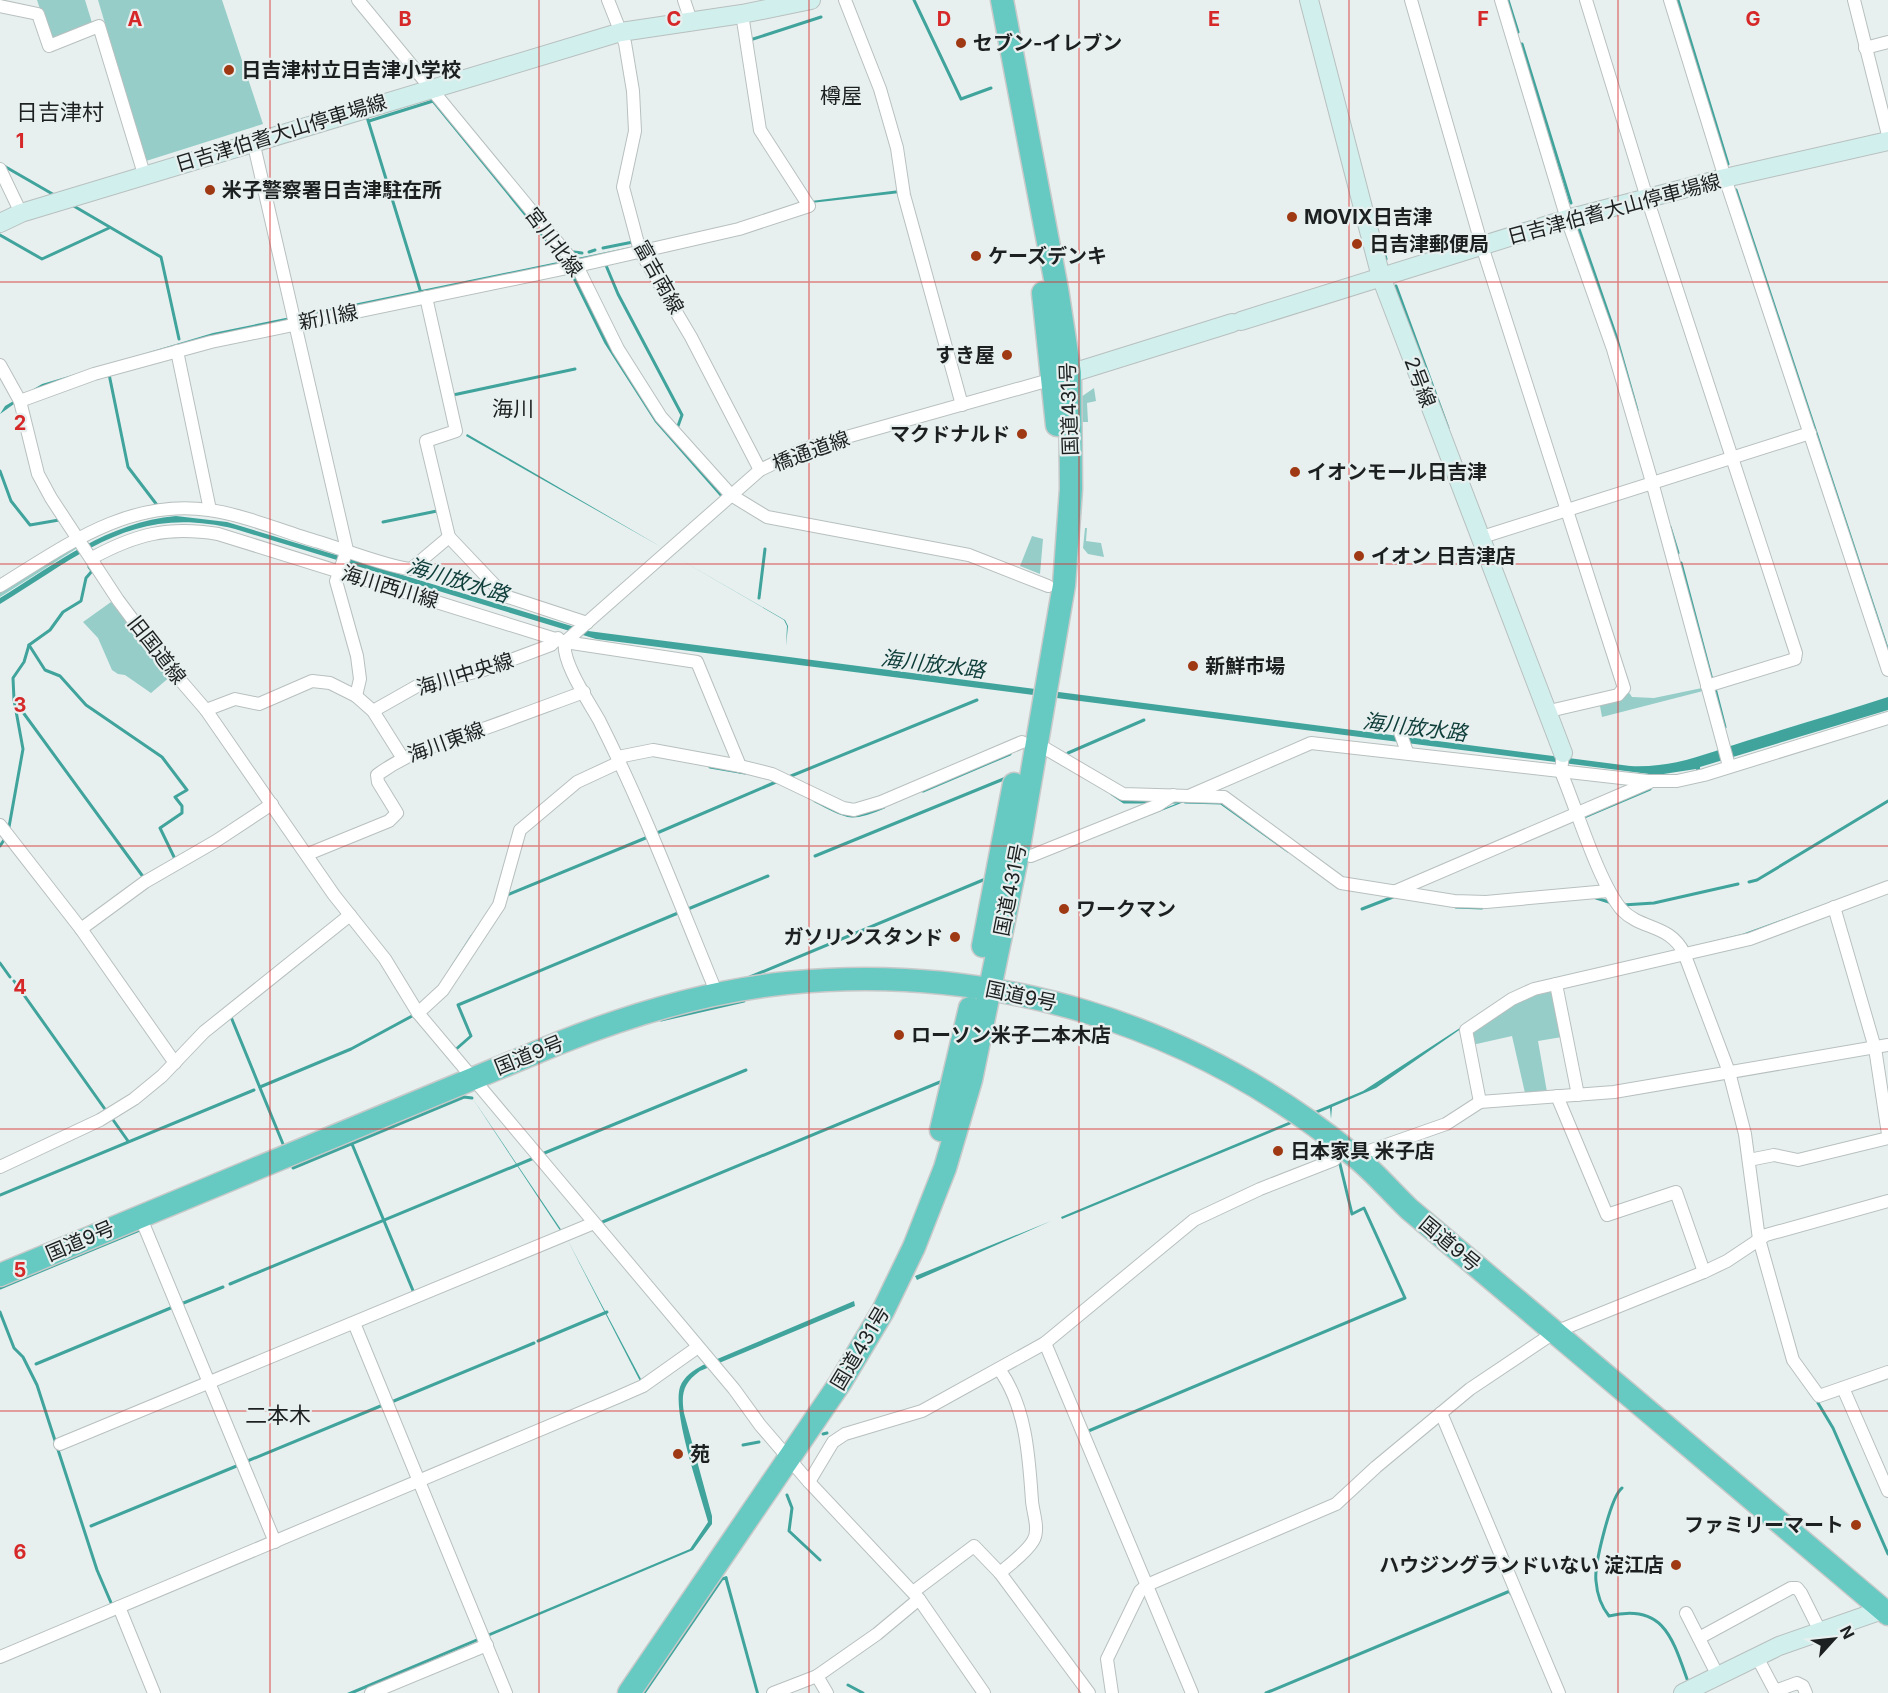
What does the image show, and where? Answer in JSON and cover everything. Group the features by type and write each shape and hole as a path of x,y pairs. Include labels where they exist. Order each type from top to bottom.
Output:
{"highway":[{"name":"国道431号","path":"988,0 1062,376 1057,488 1039,692"},
{"name":"国道431号","path":"616,1693 883,1311 914,1247 945,1168 971,1080 982,987 1018,854 1030,742 1064,585 1071,489 1062,376 1002,0"},
{"name":"国道9号","path":"0,1275 472,1078 615,1021 717,994 833,979 982,987 1078,1009 1170,1041 1232,1072 1302,1117 1350,1152 1409,1209 1887,1611"},
{"name":"国道431号","path":"629,1693 785,1454"}],"main road":[{"name":"2号線","path":"1309,0 1381,277 1545,712 1562,764"},
{"name":"日吉津伯耆大山停車場線","path":"0,223 21,213 144,174 621,32 742,14 800,1"},
{"name":"日吉津伯耆大山停車場線","path":"1062,376 1567,219 1725,178 1888,141"},
{"path":"1683,1693 1757,1657 1820,1631 1887,1611"}],"street":[{"name":"宮川北線","path":"358,0 433,88 577,266 618,349 661,417 731,495 767,517 969,555 1048,586"},
{"name":"富吉南線","path":"608,0 621,32 633,91 635,131 623,187 640,251 691,337 760,470"},
{"path":"684,0 691,21"},
{"path":"845,0 880,88 897,147 904,195 962,405"},
{"path":"1411,0 1482,246 1624,688 1618,695 1545,712"},
{"path":"1501,0 1567,219 1613,349 1652,482 1728,763"},
{"path":"1586,0 1647,198 1796,653 1795,659 1707,686"},
{"path":"1670,0 1725,178 1888,670"},
{"path":"1854,0 1888,135"},
{"path":"0,6 38,14 49,46 99,26 144,174"},
{"name":"新川線","path":"20,401 94,374 177,351 297,322 577,266 739,229 809,206 760,130 742,14"},
{"path":"1865,48 1888,42"},
{"path":"253,141 297,322 346,552 336,580 357,656 360,679 356,696"},
{"path":"0,169 21,213"},
{"path":"426,297 456,431 426,441 449,537 505,596 586,624"},
{"path":"177,351 210,510"},
{"name":"旧国道線","path":"0,365 20,401 38,474 118,600 162,659 206,710 308,854 334,895 385,959 418,1013 712,1363 785,1454 916,1595 984,1693"},
{"name":"橋通道線","path":"586,624 760,470 804,449 1062,376"},
{"path":"1479,538 1810,433"},
{"path":"0,586 85,548 135,513 170,508 210,510 346,552 411,569 449,537"},
{"name":"海川西川線","path":"85,548 165,530 191,530 218,534 565,639 697,662 740,766"},
{"name":"海川中央線","path":"373,711 419,685 484,670 565,639 586,624"},
{"path":"565,639 564,652 619,759 717,994"},
{"path":"206,710 235,699 255,704 265,702 312,681 330,683 356,696 373,711 402,757"},
{"name":"海川東線","path":"308,854 389,821 396,816 397,813 378,782 377,775 402,757 439,741 481,730 584,692"},
{"path":"1191,795 1311,743 1562,764 1652,781 1677,781 1728,763 1888,718"},
{"path":"1400,732 1407,750"},
{"path":"418,1013 443,990 499,905 520,830 577,782 619,759 653,750 772,774 843,808 854,810 881,802 1030,742 1123,794 1224,797 1341,883 1454,901 1486,902 1608,891"},
{"path":"1562,764 1608,891 1624,912 1673,936 1684,953 1729,1072 1745,1134 1759,1239 1793,1360 1819,1396 1888,1372"},
{"path":"1396,891 1652,781"},
{"path":"1031,856 1158,805 1173,795"},
{"path":"81,929 145,882 191,856 272,804"},
{"path":"0,825 81,929 175,1063"},
{"path":"1480,1102 1466,1030 1512,999 1534,989 1750,939 1888,887"},
{"path":"1749,1160 1774,1155 1798,1160 1888,1136 1875,1048 1834,907"},
{"path":"0,1167 100,1120 134,1099 175,1063 204,1032 350,915"},
{"path":"1556,984 1578,1095"},
{"path":"809,1482 833,1442 844,1434 922,1411 1045,1343 1194,1220 1260,1189 1350,1152 1446,1124 1480,1102 1614,1092 1888,1045"},
{"path":"1557,1096 1607,1215 1676,1192 1704,1272"},
{"path":"1112,1693 1107,1659 1140,1591 1147,1585 1336,1504 1470,1389 1555,1332 1704,1272 1727,1261 1759,1239 1888,1201"},
{"path":"140,1216 274,1542"},
{"path":"60,1444 594,1223"},
{"path":"354,1323 506,1693"},
{"path":"1045,1343 1192,1693"},
{"path":"0,1657 643,1386 698,1347"},
{"path":"999,1369 1016,1399 1020,1416 1031,1472 1036,1527 1034,1540 1000,1574"},
{"path":"1843,1388 1888,1491"},
{"path":"1441,1413 1559,1693"},
{"path":"773,1693 817,1676 877,1634 916,1595 974,1546 1000,1574 1089,1693"},
{"path":"1699,1638 1791,1588 1797,1588 1801,1593 1820,1631"},
{"path":"119,1607 154,1693"},
{"path":"1686,1613 1718,1676"},
{"path":"371,1693 484,1640"},
{"path":"1757,1657 1774,1691 1797,1683 1803,1686 1806,1693"},
{"path":"817,1676 827,1693"}],"shaded area":[{"path":"37,0 85,0 93,26 50,39"},
{"path":"98,0 222,0 263,124 146,161"},
{"path":"900,190 900,193 811,203 733,227 397,299 28,394 0,414 5,406 42,384 213,333 718,229 811,201"},
{"path":"1094,388 1096,401 1087,403 1088,422 1081,422 1081,397"},
{"path":"467,434 663,548 466,436"},
{"path":"176,516 227,522 588,631 1630,766 1661,765 1689,759 1888,697 1888,710 1700,767 1700,773 1696,773 1696,769 1657,775 596,639 235,529 199,523 167,523 138,528 111,538 58,567 0,604 0,598 63,558 105,535 128,526"},
{"path":"1085,528 1087,528 1086,541 1101,543 1104,557 1088,554 1083,548"},
{"path":"1032,536 1043,539 1040,574 1020,566"},
{"path":"74,545 79,547 0,597 0,591"},
{"path":"674,556 785,620 788,626 786,646 787,626 784,620"},
{"path":"111,602 171,676 151,693 125,675 112,670 98,638 83,622"},
{"path":"1626,688 1632,697 1654,698 1702,688 1703,691 1602,717 1600,706 1553,715"},
{"path":"1183,801 1184,802 1031,862"},
{"path":"1888,881 1888,883 1767,928 1499,1003 1523,987 1742,934"},
{"path":"1548,990 1553,994 1562,1037 1538,1041 1547,1092 1525,1093 1512,1036 1472,1045 1471,1036 1474,1029 1520,1000"},
{"path":"1493,1007 1376,1088 1332,1107 1331,1119 1330,1108 1062,1219 1061,1217 1363,1091"},
{"path":"471,1096 562,1231 561,1232"},
{"path":"1051,1221 917,1280 915,1276"},
{"path":"567,1239 642,1381 640,1381"},
{"path":"854,1301 855,1306 700,1371 694,1375 684,1389 684,1413 712,1516 712,1524 693,1550 355,1693 347,1693 690,1549 708,1522 683,1433 679,1399 680,1387 684,1380 703,1365"},
{"path":"727,1576 759,1693 756,1693 724,1577"}],"waterway":[{"path":"914,0 961,99 991,88"},
{"path":"1508,0 1518,32"},
{"path":"1678,0 1728,164"},
{"path":"750,40 821,17"},
{"path":"1522,44 1571,203"},
{"path":"369,121 433,101 565,263"},
{"path":"367,117 421,293"},
{"path":"4,166 56,196"},
{"path":"1736,190 1888,651"},
{"path":"72,205 161,257 179,339"},
{"path":"0,235 42,259 109,228"},
{"path":"1579,229 1616,336 1637,410"},
{"path":"1380,237 1386,259"},
{"path":"603,248 633,242"},
{"path":"589,252 595,250"},
{"path":"574,252 582,253"},
{"path":"605,263 618,294 682,415 678,426"},
{"path":"571,272 606,343 656,421 721,495"},
{"path":"1396,286 1448,428"},
{"path":"453,395 575,369"},
{"path":"109,374 128,467 157,505"},
{"path":"0,471 11,501 30,525 59,520"},
{"path":"383,522 437,511 438,513"},
{"path":"1670,527 1678,553"},
{"path":"759,598 765,549"},
{"path":"1681,563 1712,680"},
{"path":"9,827 23,749 14,700 13,678 24,662 29,645 50,630 63,612 81,601 86,578 92,571 89,567"},
{"path":"29,645 45,670 60,676 86,705 162,757 187,790 175,797 182,806 182,813 160,828 175,859"},
{"path":"1715,688 1725,727"},
{"path":"14,700 144,878"},
{"path":"791,776 977,700"},
{"path":"1068,753 1144,720"},
{"path":"923,791 1010,754"},
{"path":"710,767 745,773"},
{"path":"815,856 1006,778"},
{"path":"657,833 776,782"},
{"path":"1584,817 1650,789"},
{"path":"1112,794 1124,802 1151,802"},
{"path":"815,801 849,816 863,815 884,807"},
{"path":"1749,882 1757,880 1888,801"},
{"path":"1170,802 1178,802"},
{"path":"1185,802 1221,803 1288,851"},
{"path":"507,895 648,837"},
{"path":"0,846 4,840"},
{"path":"688,909 768,876"},
{"path":"750,977 983,880"},
{"path":"1623,905 1654,903 1738,884"},
{"path":"1362,909 1393,897"},
{"path":"1596,898 1612,903"},
{"path":"1456,907 1482,908"},
{"path":"454,1051 471,1036 458,1005 678,913"},
{"path":"452,967 472,936"},
{"path":"0,963 10,977"},
{"path":"14,981 107,1112"},
{"path":"661,1020 744,1001 744,997"},
{"path":"260,1087 351,1049 414,1015"},
{"path":"231,1017 283,1144"},
{"path":"542,1154 746,1070"},
{"path":"600,1223 940,1082"},
{"path":"0,1195 254,1090"},
{"path":"293,1168 464,1097 472,1098"},
{"path":"111,1117 128,1141"},
{"path":"352,1144 414,1293"},
{"path":"230,1284 534,1158"},
{"path":"1086,1432 1405,1298 1364,1208 1352,1214 1339,1160"},
{"path":"0,1288 142,1229"},
{"path":"181,1304 223,1287"},
{"path":"36,1364 173,1307"},
{"path":"0,1312 14,1348 23,1357 37,1385 97,1570 112,1605"},
{"path":"538,1341 607,1312"},
{"path":"389,1403 534,1343"},
{"path":"1818,1403 1833,1428 1888,1554"},
{"path":"245,1462 383,1405"},
{"path":"823,1434 827,1433"},
{"path":"743,1445 759,1442"},
{"path":"91,1526 239,1465"},
{"path":"1622,1488 1608,1517 1600,1547 1596,1573 1600,1600 1609,1616 1627,1613 1641,1614 1662,1626 1676,1649 1687,1679"},
{"path":"787,1495 792,1508 789,1531 820,1560"},
{"path":"644,1693 722,1579 726,1578"},
{"path":"1266,1693 1510,1591 1511,1594"},
{"path":"848,1685 863,1693"}],"place":[{"name":"セブン-イレブン","path":"961,43"},
{"name":"日吉津村立日吉津小学校","path":"229,70"},
{"name":"米子警察署日吉津駐在所","path":"210,190"},
{"name":"MOVIX日吉津","path":"1292,217"},
{"name":"日吉津郵便局","path":"1357,244"},
{"name":"ケーズデンキ","path":"976,256"},
{"name":"すき屋","path":"1007,355"},
{"name":"マクドナルド","path":"1022,434"},
{"name":"イオンモール日吉津","path":"1295,472"},
{"name":"イオン 日吉津店","path":"1359,556"},
{"name":"新鮮市場","path":"1193,666"},
{"name":"ワークマン","path":"1064,909"},
{"name":"ガソリンスタンド","path":"955,937"},
{"name":"ローソン米子二本木店","path":"899,1035"},
{"name":"日本家具 米子店","path":"1278,1151"},
{"name":"苑","path":"678,1454"},
{"name":"ファミリーマート","path":"1856,1525"},
{"name":"ハウジングランドいない 淀江店","path":"1676,1565"}],"district":[{"name":"樽屋","path":"841,95"},
{"name":"日吉津村","path":"60,112"},
{"name":"海川","path":"513,408"},
{"name":"二本木","path":"278,1415"}],"water label":[{"name":"海川放水路","path":"458,580"},
{"name":"海川放水路","path":"933,664"},
{"name":"海川放水路","path":"1415,727"}]}
